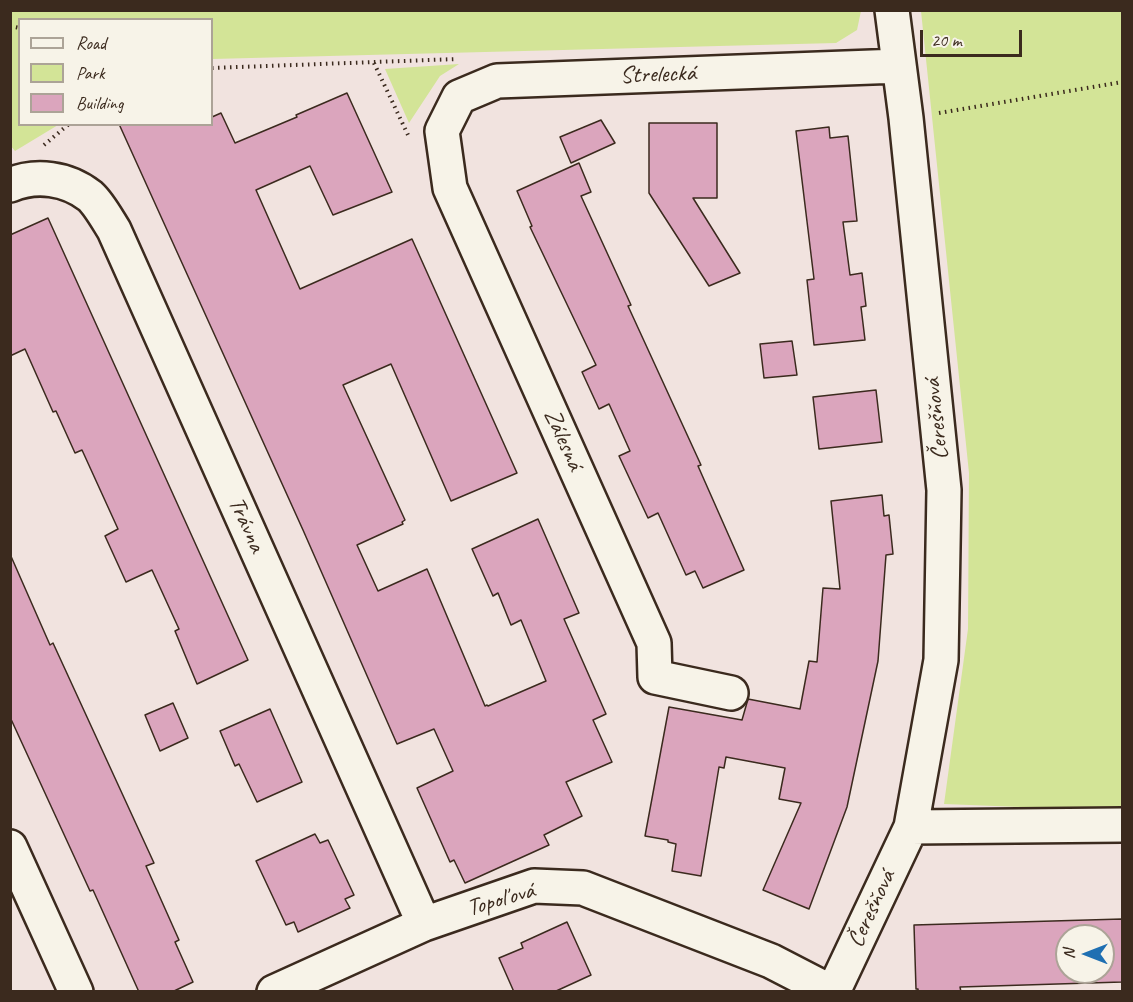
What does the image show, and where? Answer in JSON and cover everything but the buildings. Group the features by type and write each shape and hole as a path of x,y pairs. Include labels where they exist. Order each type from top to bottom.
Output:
{"street":[{"name":"Čerešňová","path":"832,992 911,827 941,660 945,490 906,118 892,10"},
{"name":"Strelecká","path":"442,132 459,97 497,81 899,66"},
{"name":"Zálesná","path":"442,132 450,189 654,643 655,677 731,693"},
{"name":"Trávna","path":"17,183 58,179 90,196 114,230 424,924"},
{"path":"911,827 1122,825"},
{"path":"10,847 76,992"},
{"name":"Topoľová","path":"274,992 424,924 534,886 583,888 771,961 832,992"}],"path":[{"path":"213,68 465,58"},
{"path":"374,62 409,138"},
{"path":"906,118 1122,82"},
{"path":"43,146 67,126"}],"green space":[{"path":"11,10 861,10 857,30 836,43 213,59 213,18 18,18 18,126 56,126 15,151 10,145"},
{"path":"921,11 1122,11 1122,811 944,804 968,629 969,473"},
{"path":"459,64 440,76 409,123 385,69"}]}
